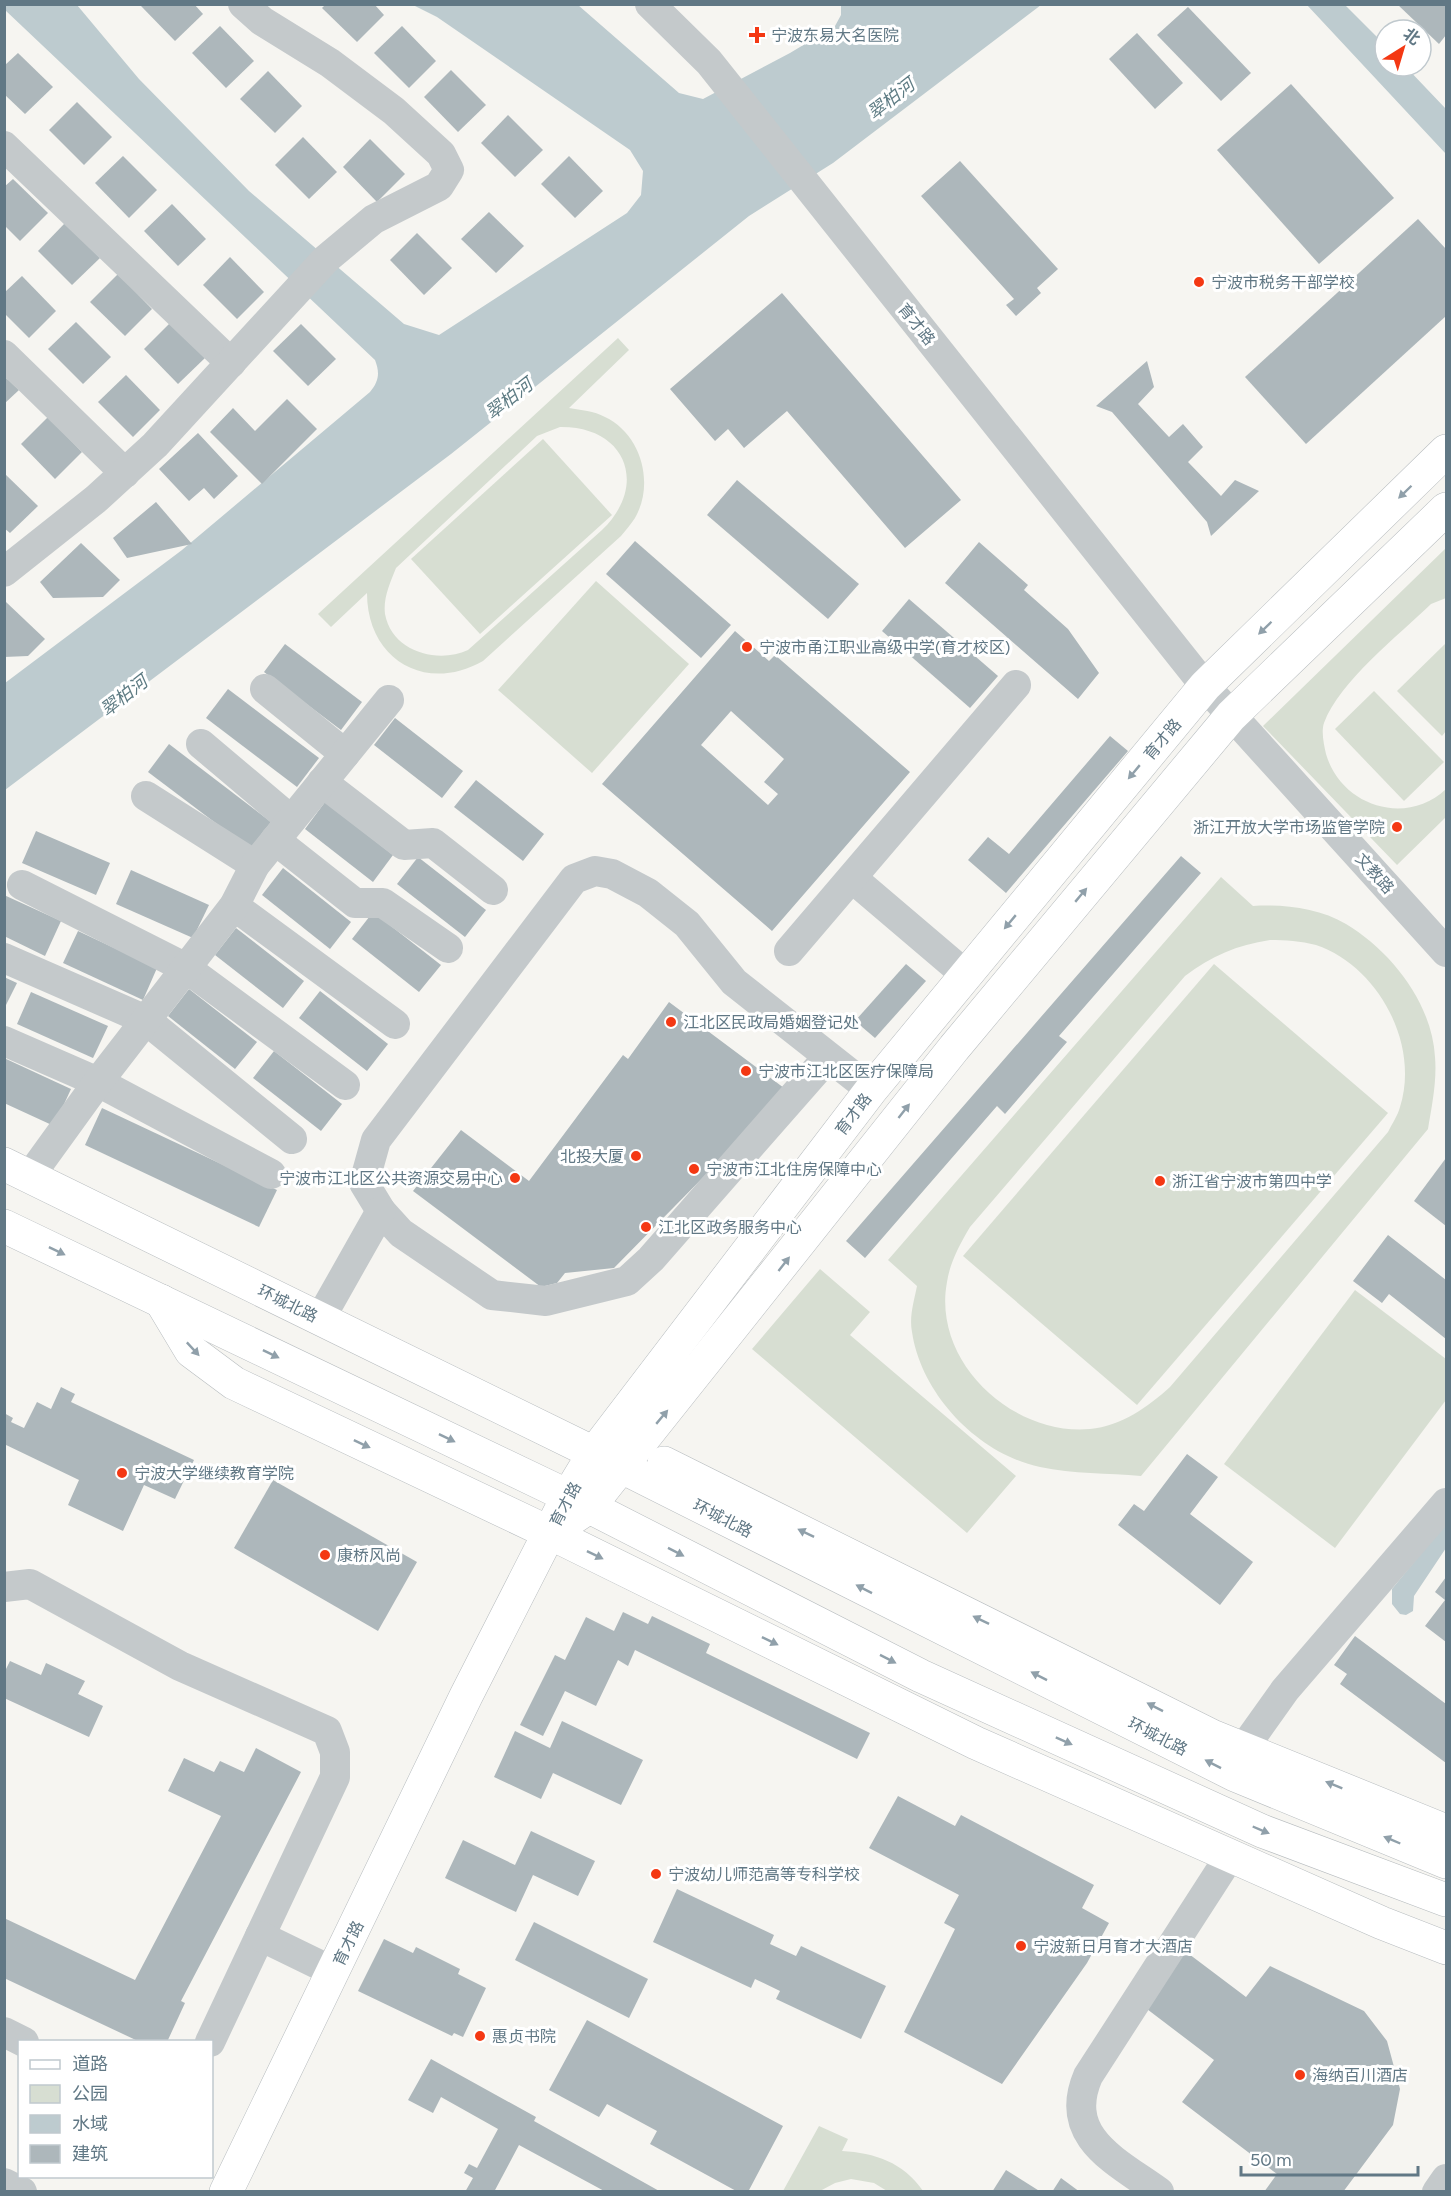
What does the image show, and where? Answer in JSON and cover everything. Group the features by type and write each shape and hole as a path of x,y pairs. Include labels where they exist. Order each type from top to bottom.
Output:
{"main road":[{"name":"育才路","path":"617,1456 871,1090 1206,686 1446,451"},
{"name":"育才路","path":"226,2192 466,1696 550,1533 579,1502 1231,716 1446,509"},
{"name":"环城北路","path":"17,1170 320,1319 617,1456 1235,1775 1446,1862"},
{"path":"4,1226 579,1502 921,1676 1262,1831 1446,1900"},
{"path":"161,1301 191,1351 234,1383 550,1533 976,1743 1382,1923 1446,1948"},
{"path":"617,1456 1202,1731 1446,1831"}],"street":[{"path":"5,570 125,473 155,445 327,259 374,219 439,186 449,170 441,154 394,111 330,63 262,21 243,4"},
{"name":"育才路","path":"650,4 709,62 1231,716"},
{"path":"4,146 231,363"},
{"path":"4,355 125,473"},
{"path":"789,951 1016,685"},
{"path":"265,689 345,754"},
{"path":"17,1170 98,1082 234,906 255,865 389,700"},
{"name":"文教路","path":"1231,716 1446,952"},
{"path":"201,744 355,903 383,903 448,948"},
{"path":"322,782 404,845 433,843 493,890"},
{"path":"146,796 255,865"},
{"path":"828,1057 651,1259 627,1281 546,1301 492,1295 401,1233 381,1210 364,1183 376,1140 574,879 595,872 612,874 648,893 687,924 734,982 871,1090"},
{"path":"852,878 966,975"},
{"path":"22,885 186,968 345,1085"},
{"path":"234,906 395,1024"},
{"path":"4,958 146,1020 292,1139"},
{"path":"4,1041 98,1082 271,1174"},
{"path":"320,1319 381,1210"},
{"path":"1243,1749 1285,1689 1446,1503"},
{"path":"4,1587 30,1584 180,1666 327,1731 335,1752 335,1777 211,2040"},
{"path":"1159,2192 1116,2161 1089,2135 1082,2123 1079,2107 1082,2091 1088,2076 1230,1856"},
{"path":"260,1935 334,1972"},
{"path":"4,2032 20,2040"},
{"path":"1437,2192 1446,2179"},
{"path":"4,2183 22,2192"}],"green space":[{"path":"618,338 629,350 569,408 605,417 628,435 636,447 644,475 644,490 635,518 621,536 483,661 461,670 440,674 421,671 403,664 388,652 377,636 370,616 367,593 331,627 318,614","holes":["560,427 583,429 601,436 615,447 623,461 627,477 625,495 616,513 602,530 468,650 443,656 418,652 406,646 389,627 385,614 385,602 396,568 537,436"]},
{"path":"543,439 612,515 480,634 411,559"},
{"path":"1446,548 1446,598 1431,604 1356,676 1332,707 1323,727 1326,754 1334,772 1345,787 1360,798 1377,805 1394,808 1412,807 1430,801 1446,789 1446,817 1397,865 1263,726"},
{"path":"596,581 689,664 592,773 498,690"},
{"path":"1446,643 1446,731 1442,736 1397,691"},
{"path":"1374,691 1444,762 1404,801 1335,729"},
{"path":"1221,877 1253,906 1301,908 1313,911 1346,924 1363,935 1406,980 1426,1017 1435,1057 1435,1084 1428,1129 1141,1476 1040,1467 1017,1460 995,1449 975,1435 940,1399 927,1377 918,1355 911,1326 917,1286 888,1260","holes":["1270,940 1316,945 1338,955 1358,970 1389,1010 1399,1034 1404,1058 1405,1083 1399,1110 1388,1132 1170,1387 1153,1402 1123,1420 1090,1429 1061,1428 1033,1420 1007,1407 984,1388 965,1366 952,1340 946,1312 947,1282 953,1260 966,1233 1185,976 1225,952"]},
{"path":"1214,964 1388,1113 1137,1405 963,1256"},
{"path":"820,1269 870,1312 850,1335 1016,1476 967,1533 752,1349"},
{"path":"1355,1290 1446,1359 1446,1400 1335,1548 1224,1464"},
{"path":"819,2126 848,2139 842,2151 866,2154 887,2161 907,2173 923,2191 887,2191 874,2183 851,2179 835,2183 820,2191 783,2191"}],"water":[{"name":"翠柏河","path":"5,5 77,5 139,79 249,191 404,324 439,335 627,213 641,195 643,171 630,150 437,17 413,5 578,5 679,93 703,99 790,53 835,26 841,15 841,5 1041,5 833,163 749,216 451,454 5,790 5,683 182,550 370,392 377,380 378,369 375,360 5,10"},
{"path":"1307,5 1345,5 1373,33 1373,76"},
{"path":"1375,78 1416,78 1446,109 1446,154"},
{"path":"1446,1523 1446,1548 1414,1596 1413,1611 1406,1615 1400,1614 1392,1604 1392,1589"}],"building":[{"path":"143,4 194,4 203,14 175,41 141,6"},
{"path":"326,4 374,4 384,15 357,42 322,8"},
{"path":"1397,4 1446,4 1446,35 1439,44 1433,38 1433,18 1412,18"},
{"path":"1188,7 1251,73 1221,101 1157,35"},
{"path":"220,26 254,61 226,88 192,53"},
{"path":"402,26 436,61 409,88 374,53"},
{"path":"1137,33 1183,83 1155,109 1109,59"},
{"path":"18,53 53,87 25,114 4,94 4,66"},
{"path":"451,70 486,105 458,132 424,97"},
{"path":"268,71 302,106 275,133 240,99"},
{"path":"1291,84 1394,198 1319,264 1217,150"},
{"path":"77,102 112,137 84,165 49,130"},
{"path":"508,115 543,150 515,177 481,143"},
{"path":"303,137 337,172 309,199 275,165"},
{"path":"370,139 405,174 377,202 343,167"},
{"path":"123,156 157,190 129,218 95,183"},
{"path":"569,156 603,191 575,218 541,184"},
{"path":"960,161 1058,269 1037,288 1041,293 1016,316 1006,305 1014,299 921,196"},
{"path":"13,179 48,213 20,241 4,225 4,187"},
{"path":"172,204 206,239 178,266 144,231"},
{"path":"489,212 524,246 496,273 461,239"},
{"path":"1418,219 1446,249 1446,316 1306,444 1245,377"},
{"path":"65,223 100,258 72,285 38,251"},
{"path":"417,233 452,268 424,295 390,260"},
{"path":"230,257 264,292 237,319 203,285"},
{"path":"118,274 152,309 125,336 90,302"},
{"path":"22,276 56,311 29,338 4,313 4,293"},
{"path":"782,293 961,500 905,548 787,411 744,448 728,429 715,441 670,389"},
{"path":"76,322 111,357 83,384 48,349"},
{"path":"171,322 206,357 178,384 144,349"},
{"path":"301,324 336,359 308,386 273,351"},
{"path":"1147,361 1154,387 1138,404 1169,437 1183,424 1203,447 1188,462 1221,496 1235,480 1259,491 1211,536 1207,522 1112,412 1096,406"},
{"path":"126,375 160,410 133,437 98,402"},
{"path":"4,376 19,390 4,404"},
{"path":"287,399 317,429 262,484 210,432 233,408 255,431"},
{"path":"48,417 82,452 55,479 21,444"},
{"path":"198,433 238,476 214,499 204,488 189,501 159,469"},
{"path":"4,473 38,506 10,533 4,528"},
{"path":"737,480 859,584 828,619 707,515"},
{"path":"156,502 192,544 127,558 113,538"},
{"path":"635,541 731,625 701,658 606,574"},
{"path":"979,542 1028,585 1024,590 1068,629 1099,673 1078,699 945,583"},
{"path":"81,543 120,580 103,597 53,598 40,582"},
{"path":"909,599 998,676 970,708 882,631"},
{"path":"6,602 45,639 28,656 4,657"},
{"path":"735,631 769,661 775,655 910,772 772,931 602,784","holes":["731,711 784,759 764,782 778,794 768,805 701,745"]},
{"path":"285,644 362,702 341,730 264,672"},
{"path":"228,689 319,758 297,787 206,718"},
{"path":"395,718 463,771 442,798 374,745"},
{"path":"1110,736 1128,751 1006,893 968,860 988,837 1009,854"},
{"path":"169,744 271,822 250,849 148,772"},
{"path":"476,780 544,834 523,861 454,807"},
{"path":"325,802 393,855 373,882 305,829"},
{"path":"36,831 110,863 96,895 22,863"},
{"path":"1181,856 1201,873 1059,1036 1067,1042 1005,1114 997,1106 865,1258 846,1241"},
{"path":"418,857 486,910 465,937 397,884"},
{"path":"283,868 351,922 330,949 262,895"},
{"path":"131,870 209,905 193,938 116,904"},
{"path":"4,895 61,921 45,956 4,936"},
{"path":"373,912 441,965 419,992 352,939"},
{"path":"236,928 304,981 283,1008 215,955"},
{"path":"78,931 157,968 143,1000 63,963"},
{"path":"906,964 926,981 875,1038 855,1021"},
{"path":"4,977 17,983 4,1009"},
{"path":"189,989 257,1042 235,1069 168,1016"},
{"path":"320,991 388,1044 367,1071 299,1018"},
{"path":"31,992 108,1026 93,1058 17,1024"},
{"name":"北投大厦","path":"669,1002 788,1091 614,1268 565,1273 557,1283 541,1287 413,1191 461,1130 529,1181 623,1055 628,1059"},
{"path":"274,1051 342,1104 321,1131 253,1078"},
{"path":"4,1058 71,1089 54,1126 4,1103"},
{"path":"102,1108 277,1190 259,1227 85,1145"},
{"path":"1446,1158 1446,1226 1414,1201"},
{"path":"1388,1235 1446,1280 1446,1339 1389,1294 1382,1303 1353,1281"},
{"path":"61,1387 75,1394 71,1402 194,1460 175,1499 144,1485 123,1531 68,1505 79,1480 4,1444 4,1413 13,1418 11,1422 24,1428 37,1402 51,1409"},
{"path":"1187,1454 1218,1477 1190,1514 1253,1562 1220,1605 1118,1525 1134,1504 1144,1511"},
{"name":"康桥风尚","path":"273,1480 417,1562 378,1631 234,1548"},
{"path":"1446,1577 1446,1642 1425,1626 1445,1600 1435,1592"},
{"path":"623,1612 648,1624 652,1616 710,1644 706,1653 870,1733 857,1759 635,1650 628,1666 618,1660 596,1706 565,1691 543,1736 520,1725 555,1655 565,1660 586,1617 614,1631"},
{"path":"1355,1636 1446,1704 1446,1763 1340,1684 1347,1674 1334,1665"},
{"path":"10,1661 41,1675 46,1663 85,1681 78,1694 103,1706 89,1737 4,1698 4,1673"},
{"path":"562,1721 643,1760 621,1805 553,1773 541,1799 494,1777 515,1731 550,1748"},
{"path":"256,1748 301,1772 181,2001 185,2003 168,2040 136,2040 4,1978 4,1918 135,1980 221,1816 168,1791 184,1758 214,1772 220,1761 244,1772"},
{"name":"宁波新日月育才大酒店","path":"898,1796 955,1826 961,1815 1094,1885 1082,1908 1109,1923 1087,1963 1002,2084 904,2032 955,1929 944,1923 959,1895 869,1848"},
{"path":"531,1831 595,1861 578,1896 533,1875 516,1912 445,1878 463,1840 515,1865"},
{"path":"677,1889 774,1935 770,1944 796,1956 801,1946 886,1986 861,2039 776,1999 780,1991 755,1979 751,1988 653,1942"},
{"path":"534,1922 648,1979 629,2018 515,1960"},
{"path":"384,1939 413,1953 416,1947 460,1969 458,1974 486,1988 463,2037 454,2033 452,2036 358,1991"},
{"name":"海纳百川酒店","path":"1185,1951 1246,1997 1270,1966 1364,2011 1387,2041 1400,2089 1393,2125 1343,2192 1264,2192 1277,2174 1182,2102 1214,2060 1143,2006"},
{"path":"587,2020 783,2126 748,2192 738,2192 650,2144 657,2131 607,2104 599,2117 549,2090"},
{"path":"431,2059 536,2117 534,2121 661,2192 606,2192 519,2145 494,2192 465,2192 473,2178 464,2173 469,2164 477,2168 498,2129 441,2097 433,2113 408,2100"},
{"path":"1006,2170 1041,2192 992,2192"},
{"path":"1061,2178 1080,2192 1052,2192"}],"place":[{"name":"宁波东易大名医院","path":"757,35"},
{"name":"宁波市税务干部学校","path":"1199,282"},
{"name":"宁波市甬江职业高级中学(育才校区)","path":"747,647"},
{"name":"浙江开放大学市场监管学院","path":"1397,827"},
{"name":"江北区民政局婚姻登记处","path":"671,1022"},
{"name":"宁波市江北区医疗保障局","path":"746,1071"},
{"name":"北投大厦","path":"636,1156"},
{"name":"宁波市江北住房保障中心","path":"694,1169"},
{"name":"宁波市江北区公共资源交易中心","path":"515,1178"},
{"name":"浙江省宁波市第四中学","path":"1160,1181"},
{"name":"江北区政务服务中心","path":"646,1227"},
{"name":"宁波大学继续教育学院","path":"122,1473"},
{"name":"康桥风尚","path":"325,1555"},
{"name":"宁波幼儿师范高等专科学校","path":"656,1874"},
{"name":"宁波新日月育才大酒店","path":"1021,1946"},
{"name":"惠贞书院","path":"480,2036"},
{"name":"海纳百川酒店","path":"1300,2075"}]}
